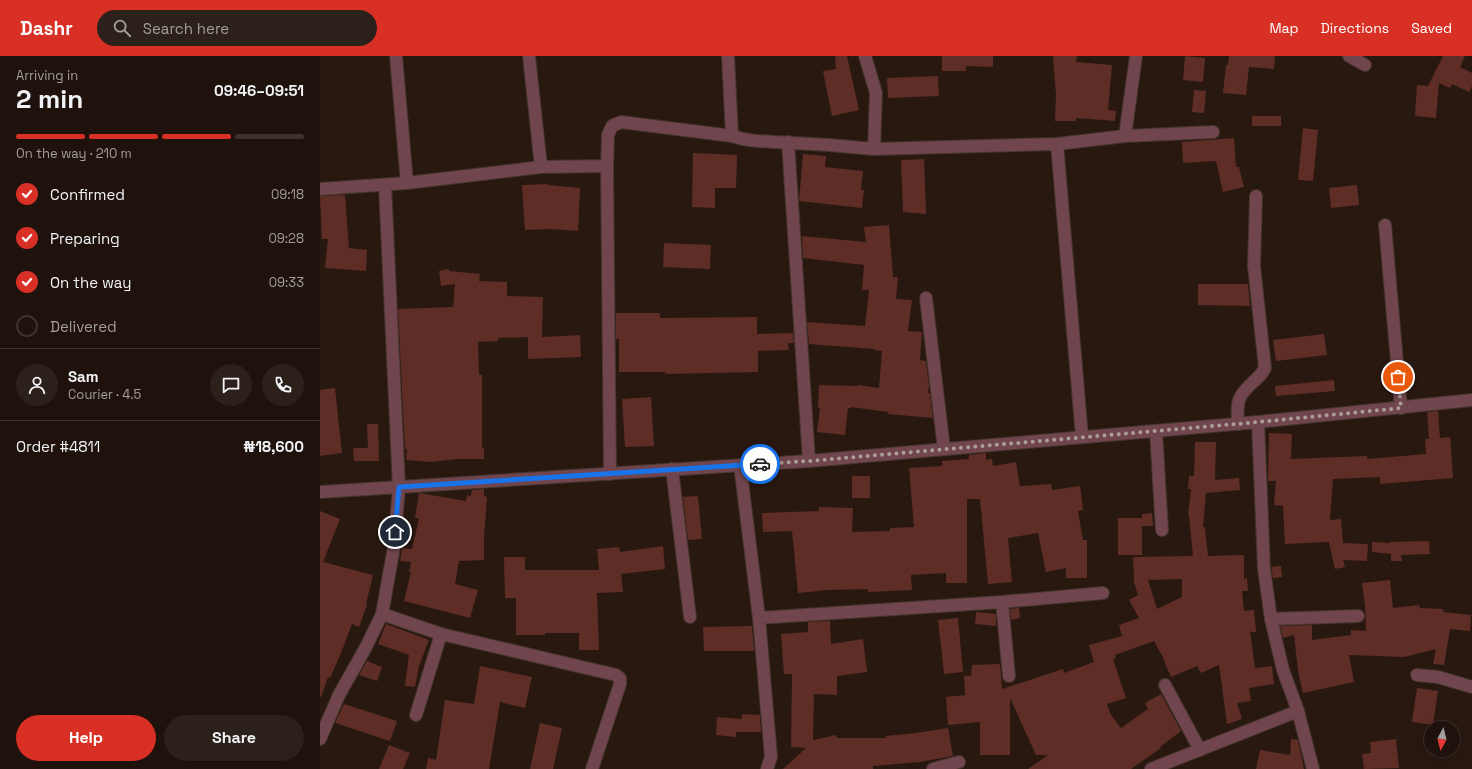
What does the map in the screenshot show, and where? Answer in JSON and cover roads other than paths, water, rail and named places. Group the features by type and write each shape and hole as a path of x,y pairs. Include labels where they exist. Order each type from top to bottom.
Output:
{"street":[{"path":"396,56 407,183"},
{"path":"529,56 541,167"},
{"path":"728,56 732,136"},
{"path":"865,56 876,93 874,149"},
{"path":"1125,136 1136,56"},
{"path":"1349,56 1365,65"},
{"path":"610,474 607,166 608,135 612,126 621,122 732,136 758,142 788,142 874,149 1057,144 1125,136 1213,132"},
{"path":"788,142 809,461"},
{"path":"1057,144 1082,438"},
{"path":"320,189 407,183 541,167 607,166"},
{"path":"320,739 339,695 366,647 382,614 394,547 399,487 386,185"},
{"path":"1238,424 1237,404 1239,397 1263,374 1265,368 1254,266 1256,196"},
{"path":"1385,226 1401,408"},
{"path":"926,298 944,449"},
{"path":"320,492 809,461 1238,424 1472,400"},
{"path":"1258,422 1264,570 1271,619 1283,670 1298,711 1313,769"},
{"path":"1156,431 1162,530"},
{"path":"740,465 759,618 770,757 767,769"},
{"path":"672,469 690,617"},
{"path":"759,618 1002,602 1103,593"},
{"path":"1002,602 1009,676"},
{"path":"382,614 441,634 616,675 620,678 620,684 592,769"},
{"path":"1271,619 1358,616"},
{"path":"416,716 441,634"},
{"path":"1417,675 1438,677 1472,687"},
{"path":"1165,685 1200,750"},
{"path":"1151,769 1298,711"},
{"path":"933,769 959,762"}]}
